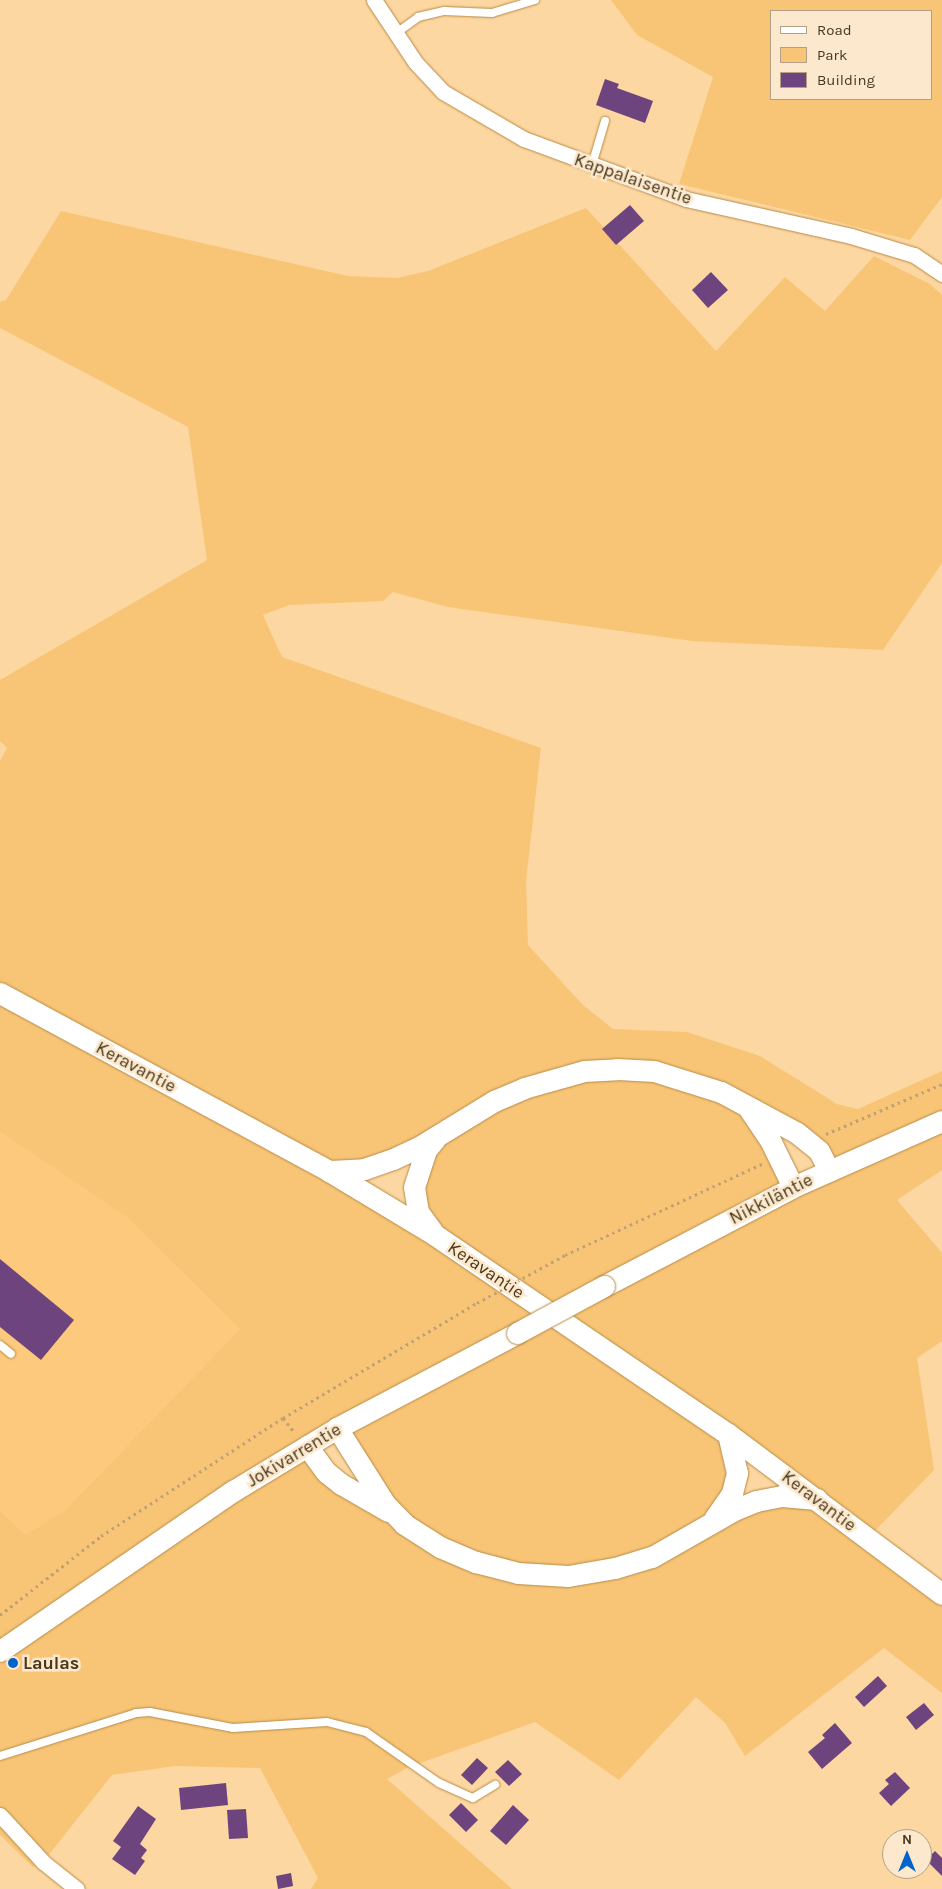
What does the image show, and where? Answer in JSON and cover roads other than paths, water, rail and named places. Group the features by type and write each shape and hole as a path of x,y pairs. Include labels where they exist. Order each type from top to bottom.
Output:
{"main road":[{"name":"Keravantie","path":"0,993 329,1171 435,1235 728,1434 942,1594"},
{"path":"329,1171 364,1169 410,1151 509,1094 584,1071 654,1071 687,1079 743,1103 809,1142 819,1152 828,1171"},
{"path":"743,1103 761,1125 794,1187"},
{"name":"Nikkiläntie","path":"604,1286 794,1187 942,1121"},
{"path":"435,1235 418,1212 414,1187 426,1150 438,1135"},
{"name":"Jokivarrentie","path":"0,1651 172,1531 307,1446 604,1286"},
{"path":"338,1428 393,1513"},
{"path":"710,1524 732,1493 737,1473 728,1434"},
{"path":"307,1446 326,1472 340,1484 393,1513 440,1547 476,1562 518,1573 568,1576 615,1568 652,1557 710,1524 756,1502 782,1496 817,1499"}],"street":[{"name":"Kappalaisentie","path":"374,0 395,34 443,92 524,139 592,166 694,201 914,255 942,274"},
{"path":"0,1815 43,1862 77,1889"}],"lane":[{"path":"395,34 418,17 444,11 492,13 535,0"},
{"path":"592,166 604,121"},
{"path":"0,1345 12,1354"},
{"path":"0,1756 136,1713 150,1712 233,1728 328,1722 366,1732 438,1783 473,1798 495,1784"}],"place":[{"name":"Laulas","path":"13,1663"}]}
